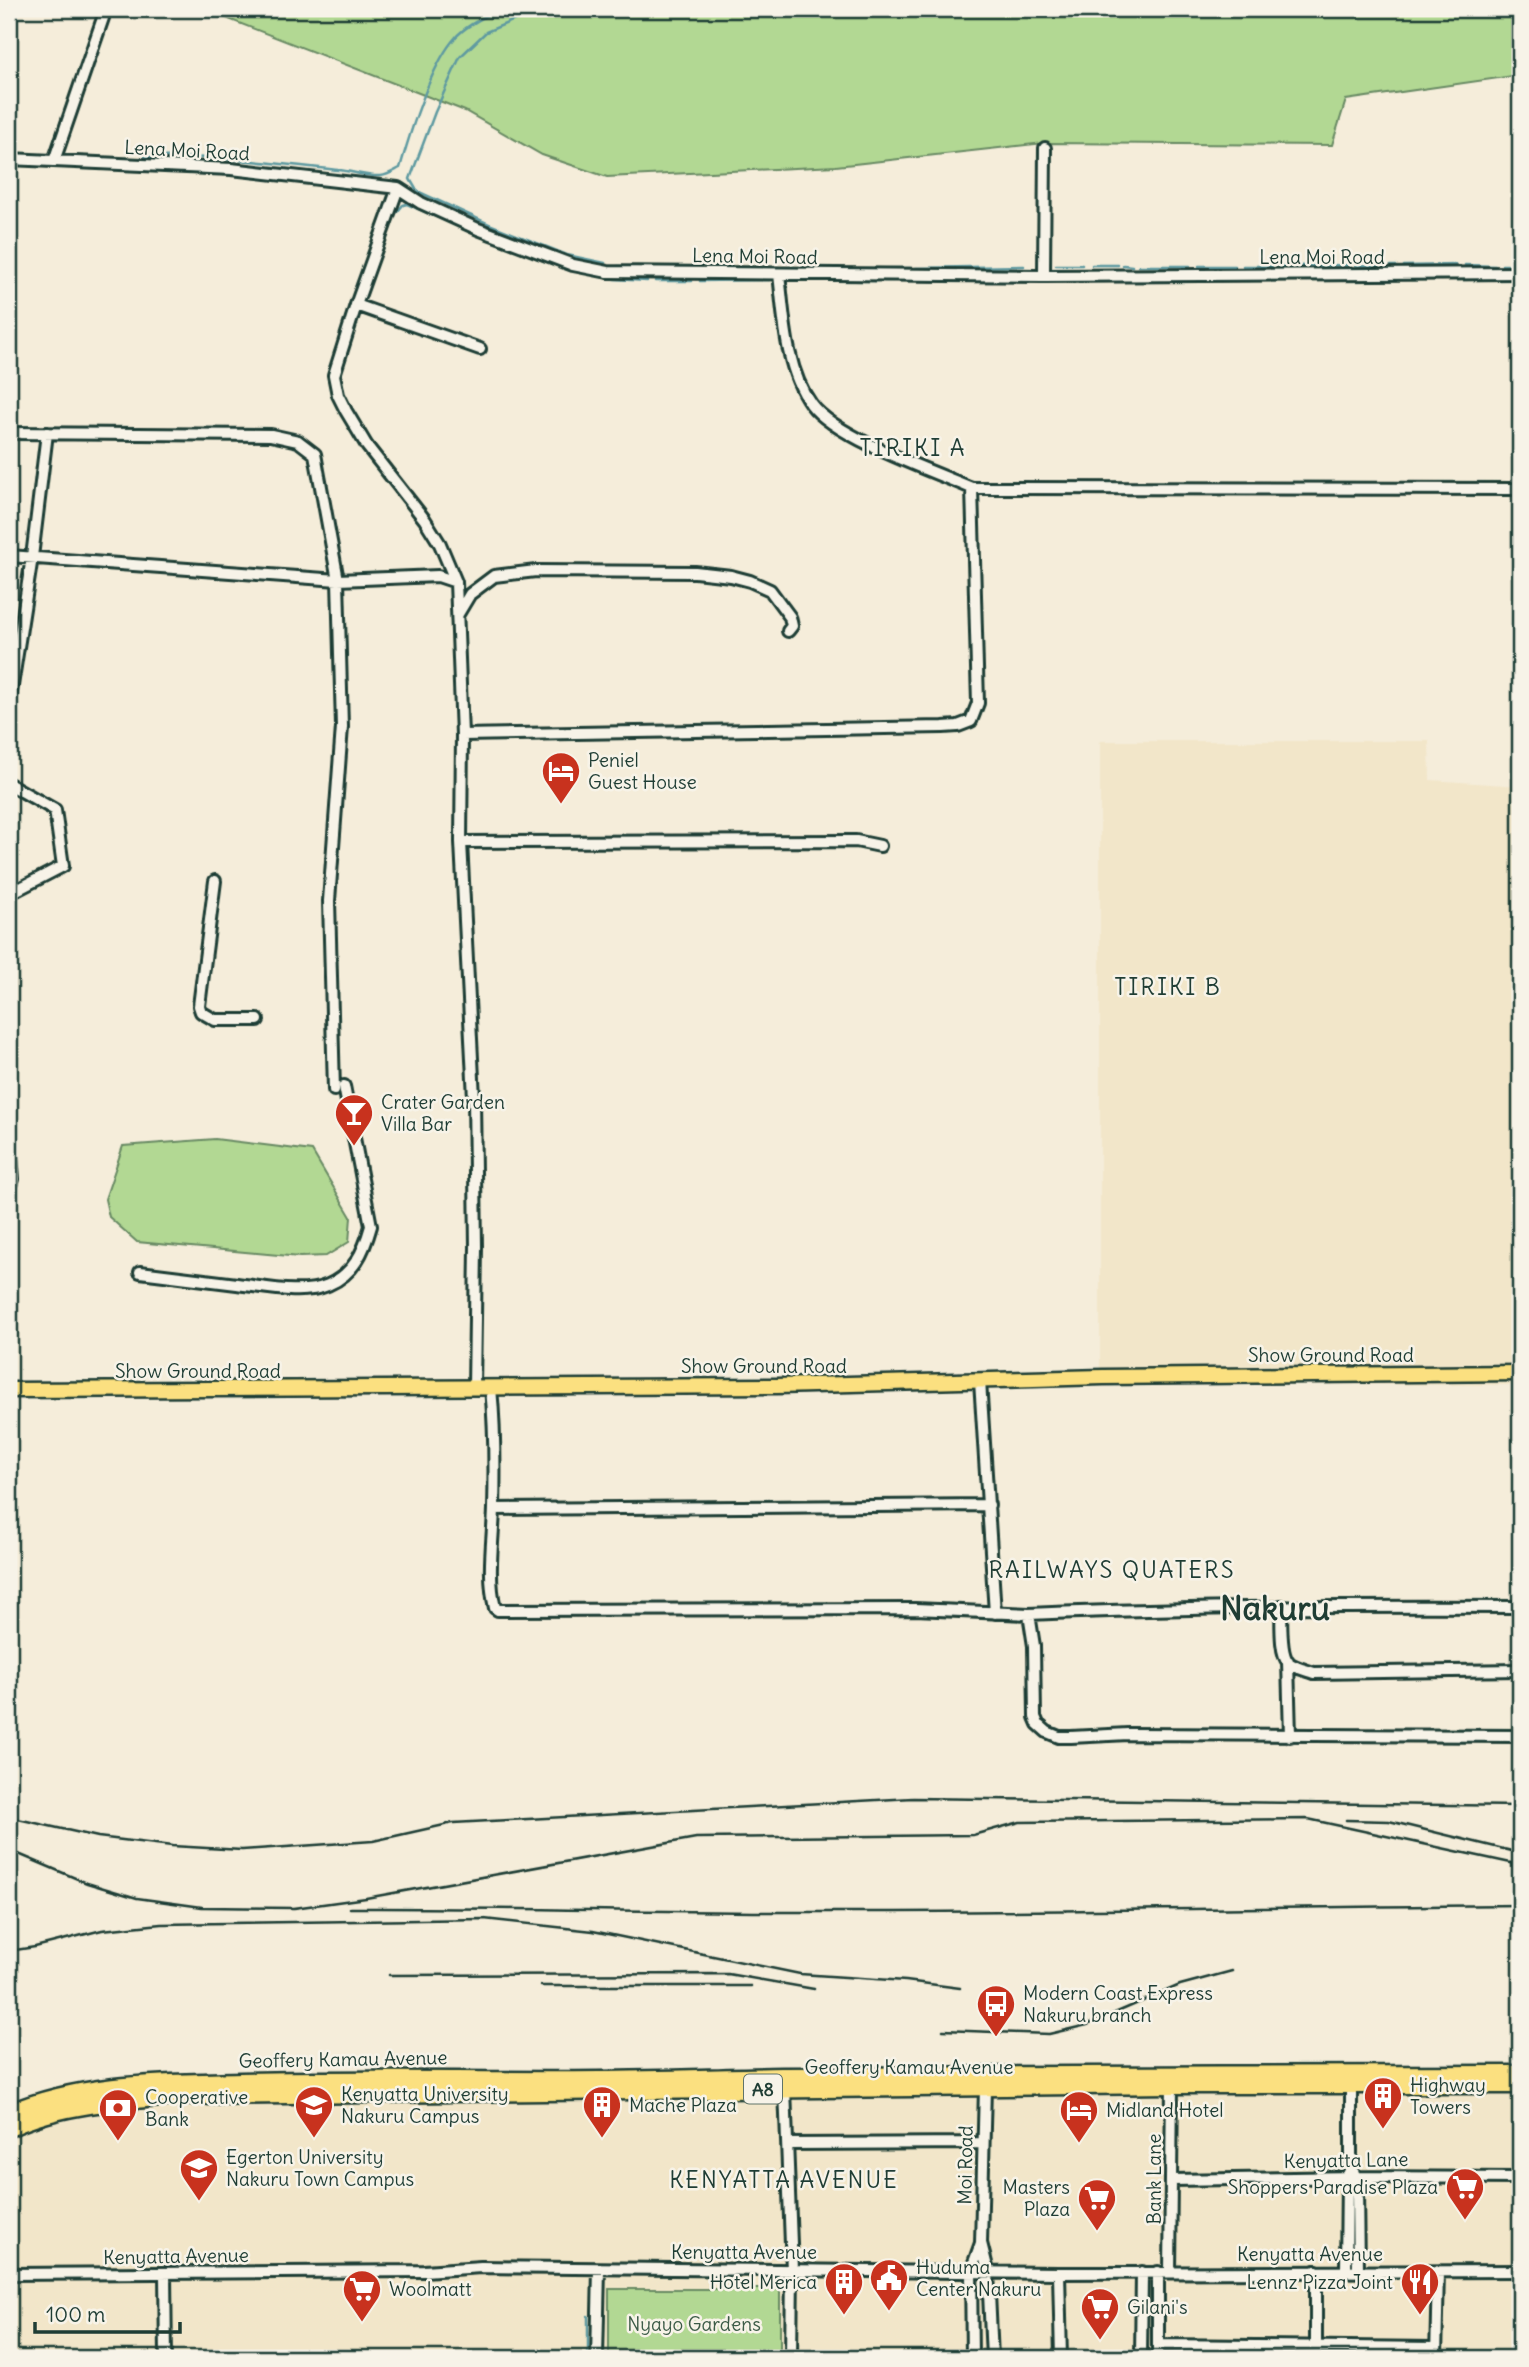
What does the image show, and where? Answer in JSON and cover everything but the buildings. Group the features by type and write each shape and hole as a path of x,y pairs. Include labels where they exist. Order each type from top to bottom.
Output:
{"highway":[{"name":"Geoffery Kamau Avenue","path":"9,2113 69,2095 101,2089 151,2084 272,2080 1520,2074"},
{"name":"Geoffery Kamau Avenue","path":"9,2128 58,2112 92,2105 192,2096 1172,2085 1520,2085"}],"main road":[{"name":"Show Ground Road","path":"9,1390 842,1385 1113,1377 1520,1373"}],"street":[{"path":"54,161 103,18"},
{"path":"1044,276 1045,148"},
{"name":"Lena Moi Road","path":"9,159 231,169 398,188 421,203 478,229 573,265 608,272 1044,276 1520,273"},
{"path":"398,188 334,375 338,395 367,446 425,520 440,544 456,582 462,735 461,842 474,1098 474,1389"},
{"path":"779,274 787,339 796,373 810,403 825,419 844,430 883,450 972,488 1520,489"},
{"path":"356,305 480,349"},
{"path":"9,433 271,435 306,444 315,454 338,580 342,727 329,901 339,1088 371,1226 366,1246 355,1265 327,1286 284,1289 140,1272"},
{"path":"9,705 32,557 47,433"},
{"path":"462,735 943,727 958,726 971,721 978,702 972,488"},
{"path":"9,556 338,580 438,576 456,582"},
{"path":"458,614 470,594 494,576 536,571 695,572 731,576 769,590 790,617 792,626 788,631"},
{"path":"9,784 55,810 63,866 9,894"},
{"path":"461,842 856,841 880,846"},
{"path":"215,881 199,1006 201,1013 215,1020 258,1020"},
{"path":"9,1132 13,1179 9,1192"},
{"path":"980,1381 995,1613"},
{"path":"491,1388 494,1422 494,1509 490,1569 491,1595 495,1608 498,1609 915,1609 1029,1614 1157,1608 1520,1606"},
{"path":"494,1509 989,1505"},
{"path":"1281,1606 1283,1650 1288,1661 1290,1736"},
{"path":"1029,1614 1034,1646 1035,1717 1047,1732 1059,1737 1128,1734 1520,1736"},
{"path":"1288,1661 1314,1673 1520,1670"},
{"name":"Bank Lane","path":"1170,2273 1172,2085"},
{"path":"1351,2085 1352,2174 1358,2271"},
{"name":"Moi Road","path":"985,2088 981,2243 988,2272 992,2358"},
{"path":"786,2089 792,2270 791,2358"},
{"path":"788,2144 983,2143"},
{"path":"1346,2271 1352,2174"},
{"name":"Kenyatta Lane","path":"1172,2180 1352,2174 1520,2178"},
{"name":"Moi Road","path":"972,2358 971,2271 981,2243"},
{"name":"Kenyatta Avenue","path":"9,2274 424,2272 481,2267 1059,2273 1520,2271"},
{"path":"597,2358 599,2269"},
{"path":"1315,2347 1316,2271"},
{"path":"1141,2358 1142,2272"},
{"path":"1158,2272 1158,2358"},
{"path":"1158,2345 1315,2347 1436,2353 1438,2272"},
{"path":"1059,2273 1061,2358"},
{"path":"165,2274 166,2358"},
{"path":"1142,2299 1158,2298"}],"shaded area":[{"path":"1100,741 1429,741 1430,780 1520,786 1520,1385 1100,1384"},
{"path":"1520,2089 1520,2358 9,2358 9,2130 93,2102"}],"green space":[{"path":"203,9 1520,9 1520,75 1346,100 1332,145 1044,143 836,166 607,177 542,155 465,111"},
{"path":"215,1139 312,1151 351,1217 349,1242 326,1256 300,1257 137,1242 109,1217 105,1199 123,1146"},
{"name":"Nyayo Gardens","path":"609,2289 780,2289 780,2358 609,2358"}],"waterway":[{"path":"145,157 217,158 370,176 389,174 400,168 422,100 446,50 464,29 500,9"},
{"path":"541,9 486,32 460,57 435,112 410,179 417,191 489,224 567,255 605,263"},
{"path":"393,217 407,204 473,233"},
{"path":"480,236 489,240"},
{"path":"497,242 535,257"},
{"path":"544,260 553,263"},
{"path":"1056,265 1082,265"},
{"path":"1092,265 1118,265"},
{"path":"1123,265 1132,266"},
{"path":"1293,266 1347,265"},
{"path":"1356,265 1383,266"},
{"path":"1404,266 1456,265"},
{"path":"1465,265 1495,266"},
{"path":"1502,265 1507,265"},
{"path":"1515,265 1520,265"},
{"path":"618,266 632,267"},
{"path":"916,268 1024,266"},
{"path":"1139,266 1190,266"},
{"path":"1199,266 1235,266"},
{"path":"1243,266 1272,266"},
{"path":"1279,266 1284,266"},
{"path":"1391,266 1396,266"},
{"path":"813,269 910,268"},
{"path":"594,275 606,278"},
{"path":"614,279 647,281"},
{"path":"1433,279 1461,279"},
{"path":"700,281 769,280"},
{"path":"782,280 877,281"},
{"path":"884,281 930,280"},
{"path":"655,281 692,281"},
{"path":"588,2316 588,2358"}],"railway":[{"path":"9,1817 98,1837 172,1846 242,1850 373,1841 453,1823 913,1798 1520,1806"},
{"path":"9,1850 87,1883 137,1898 202,1907 294,1908 366,1898 696,1838 973,1835 1020,1822 1308,1819 1520,1865"},
{"path":"1346,1820 1389,1821 1520,1853"},
{"path":"350,1908 918,1912 1520,1905"},
{"path":"9,1951 102,1930 161,1924 484,1919 593,1931 800,1974 906,1981 960,1988"},
{"path":"943,2030 1049,2034 1087,2025 1180,1985 1232,1971"},
{"path":"389,1975 728,1974 814,1989"},
{"path":"541,1986 751,1986"}],"place":[{"name":"Peniel Guest House","path":"561,805"},
{"name":"Crater Garden Villa Bar","path":"354,1147"},
{"name":"Modern Coast Express Nakuru branch","path":"996,2038"},
{"name":"Highway Towers","path":"1383,2130"},
{"name":"Kenyatta University Nakuru Campus","path":"314,2139"},
{"name":"Mache Plaza","path":"602,2139"},
{"name":"Cooperative Bank","path":"118,2142"},
{"name":"Midland Hotel","path":"1079,2144"},
{"name":"Egerton University Nakuru Town Campus","path":"199,2202"},
{"name":"Shoppers Paradise Plaza","path":"1465,2221"},
{"name":"Masters Plaza","path":"1097,2232"},
{"name":"Huduma Center Nakuru","path":"889,2312"},
{"name":"Hotel Merica","path":"844,2316"},
{"name":"Lennz Pizza Joint","path":"1420,2316"},
{"name":"Woolmatt","path":"362,2323"},
{"name":"Gilani's","path":"1100,2341"}],"district":[{"name":"TIRIKI A","path":"913,447"},
{"name":"TIRIKI B","path":"1168,986"},
{"name":"RAILWAYS QUATERS","path":"1112,1569"},
{"name":"Nakuru","path":"1275,1608"},
{"name":"KENYATTA AVENUE","path":"784,2179"}]}
